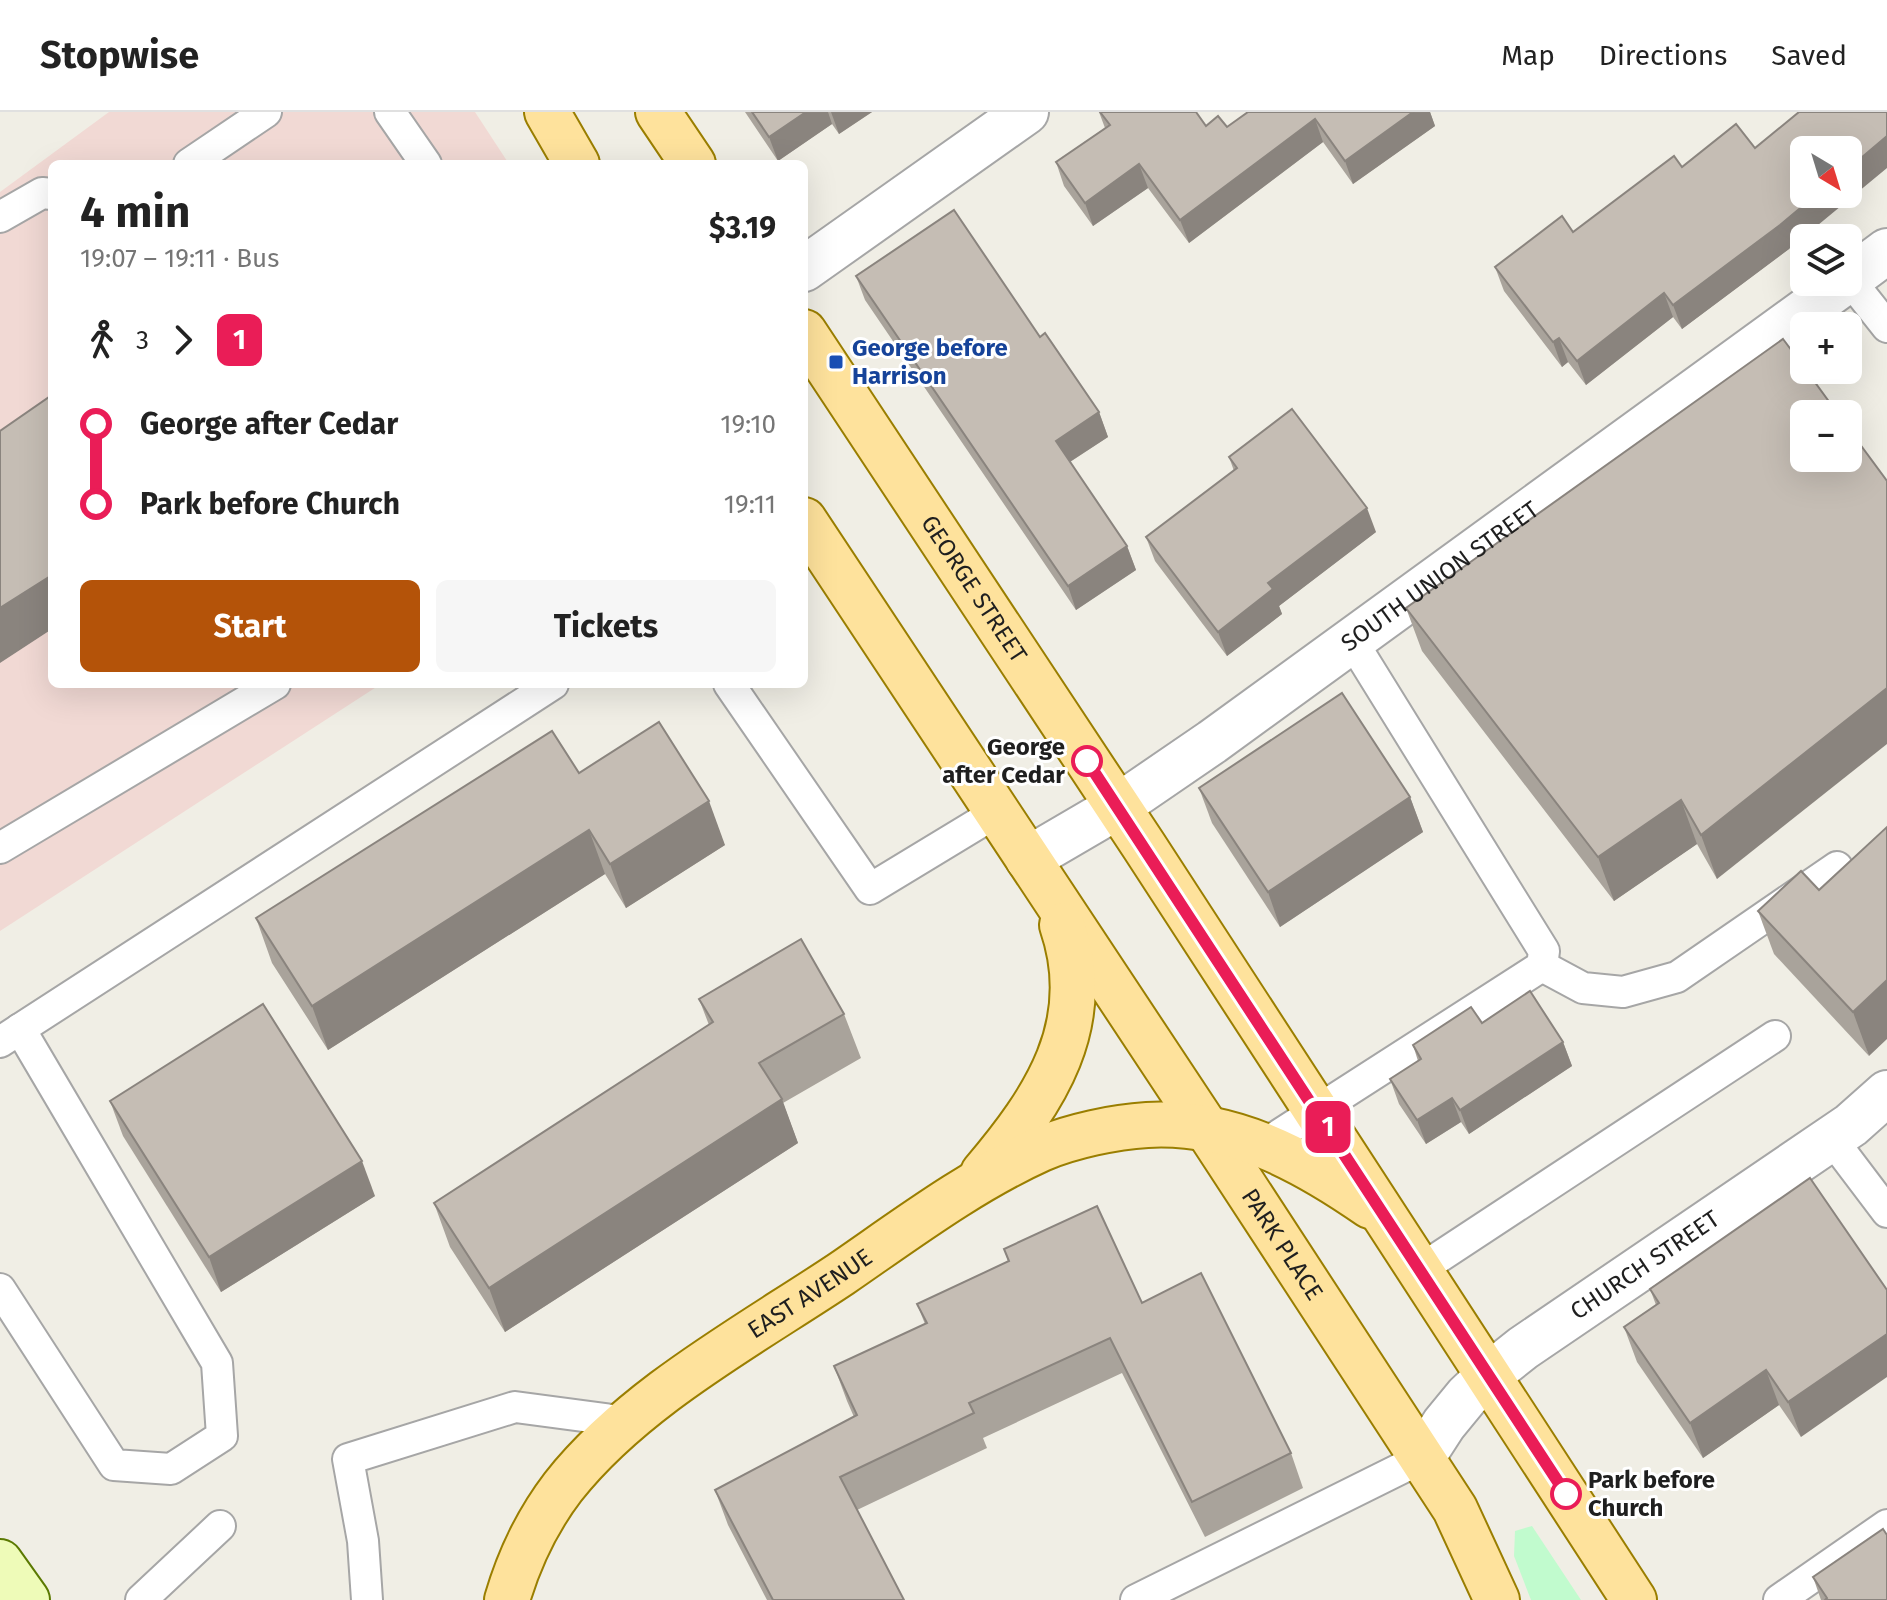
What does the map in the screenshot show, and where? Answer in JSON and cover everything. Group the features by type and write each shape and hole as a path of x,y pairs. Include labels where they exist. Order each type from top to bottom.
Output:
{"main road":[{"path":"547,112 575,160"},
{"path":"658,112 690,160"},
{"name":"GEORGE STREET","path":"808,338 1317,1110"},
{"path":"808,526 1207,1129"},
{"path":"971,1187 1031,1111 1050,1080 1063,1048 1074,993 1073,967 1052,896"},
{"path":"1317,1110 1634,1600"},
{"name":"EAST AVENUE","path":"507,1600 517,1566 537,1525 564,1486 628,1422 713,1359 971,1187 1043,1148 1075,1138 1145,1125 1207,1129 1247,1155 1314,1168 1388,1219"},
{"name":"PARK PLACE","path":"1247,1155 1422,1458 1455,1509 1497,1600"},
{"path":"0,1562 27,1600"}],"street":[{"path":"808,266 1026,112"},
{"name":"SOUTH UNION STREET","path":"1862,269 1887,251"},
{"name":"SOUTH UNION STREET","path":"1028,859 1117,807 1200,751 1825,296"},
{"name":"CHURCH STREET","path":"1422,1458 1444,1424 1489,1375 1543,1333 1851,1125 1887,1093"}],"lane":[{"path":"195,160 266,112"},
{"path":"390,112 423,160"},
{"path":"0,217 42,193 48,194"},
{"path":"1861,296 1887,327"},
{"path":"1247,1155 1542,966 1544,951 1352,641"},
{"path":"0,848 268,688"},
{"path":"0,1289 114,1465 171,1469 222,1436 217,1363 10,1036 547,688"},
{"path":"732,688 870,889 997,812"},
{"path":"1542,966 1583,988 1623,992 1677,977 1837,867"},
{"path":"1421,1269 1775,1036"},
{"path":"1831,1138 1887,1212"},
{"path":"367,1600 363,1541 348,1459 515,1407 628,1422"},
{"path":"1136,1600 1422,1458"},
{"path":"1779,1600 1887,1525"},
{"path":"141,1600 220,1526"}],"shaded area":[{"path":"109,112 475,112 506,160 48,160 48,688 375,688 0,931 0,192"}],"green space":[{"path":"1532,1526 1581,1600 1531,1600 1514,1556 1515,1531"}],"building":[{"path":"752,112 806,112 769,137"},
{"path":"1100,112 1196,112 1206,126 1218,116 1227,127 1248,112 1413,112 1345,161 1315,119 1180,220 1139,164 1085,203 1056,162 1110,125"},
{"path":"1799,112 1887,112 1887,136 1862,157 1862,136 1790,136 1790,208 1800,208 1673,305 1664,293 1577,361 1559,338 1553,342 1495,267 1562,216 1573,232 1674,156 1682,167 1736,124 1755,148"},
{"path":"954,210 1040,337 1045,333 1099,412 1056,441 1127,546 1068,586 856,276"},
{"path":"1783,339 1790,348 1790,384 1816,384 1828,400 1790,400 1790,472 1862,472 1862,447 1887,481 1887,688 1701,835 1681,800 1598,857 1406,608"},
{"path":"48,398 48,578 0,608 0,431"},
{"path":"1292,409 1367,508 1268,583 1273,589 1218,632 1146,537 1237,468 1229,457"},
{"path":"1342,693 1410,797 1268,892 1199,788"},
{"path":"659,722 709,801 610,864 589,830 312,1006 256,918 552,731 579,773"},
{"path":"1887,827 1887,980 1853,1012 1758,911 1801,871 1819,890"},
{"path":"801,939 844,1014 759,1063 782,1099 489,1288 434,1203 713,1022 699,999"},
{"path":"1530,991 1563,1042 1460,1110 1452,1098 1417,1120 1390,1079 1421,1059 1413,1045 1471,1007 1482,1023"},
{"path":"263,1004 362,1161 209,1257 110,1101"},
{"path":"1810,1178 1887,1290 1887,1334 1788,1402 1766,1370 1690,1423 1624,1327 1659,1303 1650,1289"},
{"path":"1097,1206 1142,1303 1201,1273 1291,1453 1192,1502 1110,1338 969,1403 974,1413 840,1477 904,1600 773,1600 715,1490 857,1415 834,1366 927,1323 917,1304 1009,1261 1004,1249"},
{"path":"1883,1529 1887,1535 1887,1600 1825,1600 1827,1598 1813,1577"}],"bus line":[{"name":"1","path":"1087,761 1566,1494"}],"place":[{"name":"George before Harrison","path":"836,362"},
{"name":"George after Cedar","path":"1087,761"},
{"name":"Park before Church","path":"1566,1494"}]}
